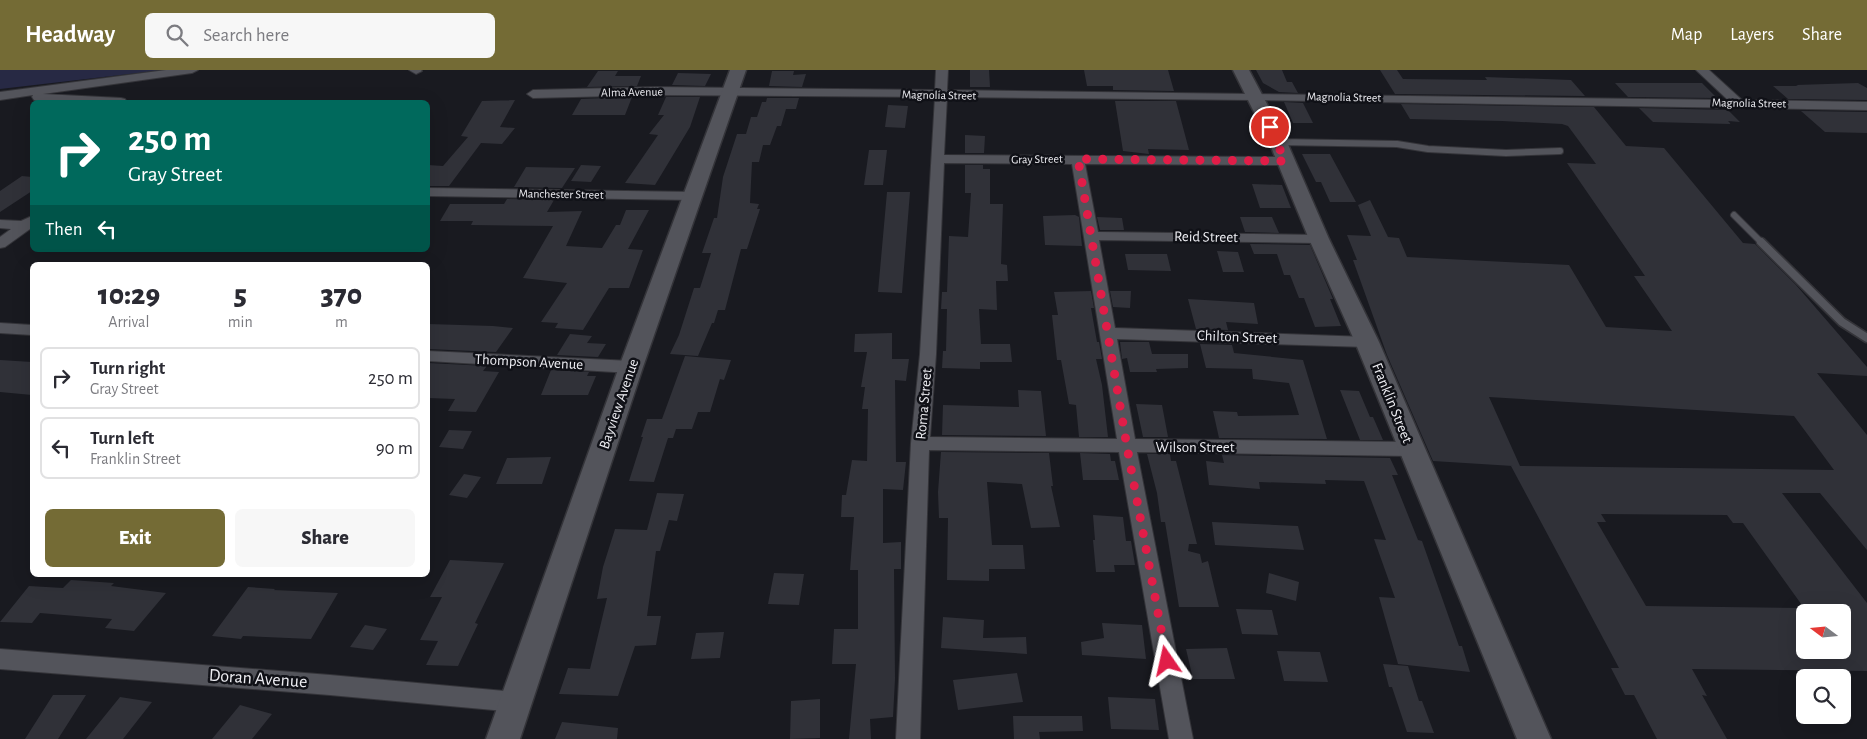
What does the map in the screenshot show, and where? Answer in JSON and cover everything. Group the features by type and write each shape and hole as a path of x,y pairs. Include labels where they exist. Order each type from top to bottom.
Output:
{"street":[{"path":"2,95 192,70"},
{"name":"Roma Street","path":"908,739 920,443 928,354 942,70"},
{"name":"Franklin Street","path":"1241,70 1281,151 1367,342 1534,739"},
{"path":"1702,70 1738,103"},
{"name":"Magnolia Street","path":"735,81 940,95 1254,96 1867,106"},
{"name":"Alma Avenue","path":"533,94 735,81"},
{"name":"Bayview Avenue","path":"502,739 631,367 735,81"},
{"path":"2,95 87,100"},
{"name":"Gray Street","path":"938,158 1078,159 1281,151"},
{"path":"1078,159 1127,447 1181,739"},
{"name":"Manchester Street","path":"430,192 694,196"},
{"path":"0,224 29,223"},
{"path":"0,244 29,223"},
{"name":"Reid Street","path":"1092,236 1319,239"},
{"path":"0,328 30,330"},
{"name":"Chilton Street","path":"1107,333 1367,342"},
{"name":"Thompson Avenue","path":"430,356 631,367"},
{"name":"Wilson Street","path":"920,443 1411,449"},
{"name":"Doran Avenue","path":"0,659 330,685 515,702"}],"lane":[{"path":"1281,151 1398,144 1428,149 1498,153 1560,151"},
{"path":"1734,214 1842,322 1867,338"}],"shaded area":[{"path":"0,70 164,70 0,89"}],"building":[{"path":"970,70 989,70 990,87 970,87"},
{"path":"1084,70 1168,70 1174,91 1113,90 1113,86 1087,86"},
{"path":"1256,70 1282,70 1287,82 1292,82 1298,93 1279,92 1263,83"},
{"path":"1380,70 1397,70 1403,79 1487,80 1485,77 1571,80 1585,96 1395,94"},
{"path":"598,71 618,71 615,76 641,76 637,86 587,87"},
{"path":"772,71 794,71 793,75 806,74 802,87 769,86"},
{"path":"678,73 711,74 705,86 672,85"},
{"path":"1615,83 1702,83 1717,98 1628,97"},
{"path":"1858,83 1867,88 1867,100 1788,99 1773,86 1798,86 1796,85"},
{"path":"632,97 625,115 572,115 581,99"},
{"path":"666,97 700,97 690,127 655,185 625,183 658,135 649,134 664,115 658,115"},
{"path":"767,98 799,98 796,109 786,109 781,126 777,126 770,145 763,145 759,162 752,162 750,203 759,204 757,209 760,209 747,249 741,249 725,310 718,310 714,323 712,323 698,356 670,354 679,335 694,288 700,288 711,253 702,253 714,218 717,218 723,177 737,134 746,134 751,117 757,117 762,102 766,102"},
{"path":"515,100 500,127 515,128 502,144 481,143 449,186 430,186 430,165 443,166 468,137 461,136 482,101"},
{"path":"1115,101 1176,101 1189,150 1148,149 1149,154 1123,151"},
{"path":"1284,102 1303,103 1313,123 1293,123"},
{"path":"1401,104 1594,107 1626,146 1664,148 1743,243 1755,244 1796,285 1867,367 1867,376 1817,373 1867,435 1867,550 1820,493 1782,493 1867,603 1867,671 1851,671 1851,669 1692,669 1707,696 1702,695 1727,739 1657,739 1634,695 1625,695 1611,668 1619,668 1511,466 1513,466 1433,461 1387,355 1353,260 1357,260 1347,235 1371,236 1358,205 1370,200 1388,237 1399,238 1407,257 1569,265 1606,327 1672,331 1634,276 1645,276 1567,163 1596,164 1568,126 1562,124 1410,119","holes":["1489,397 1794,416 1834,470 1520,466","1601,514 1727,515 1733,523 1743,523 1801,604 1851,604 1851,659 1796,659 1796,608 1646,606 1597,522 1606,522"]},
{"path":"888,105 908,106 905,128 885,127"},
{"path":"1639,108 1728,110 1740,122 1728,121 1731,124 1653,122"},
{"path":"1801,111 1867,112 1867,133 1825,132"},
{"path":"965,135 985,136 984,153 965,153"},
{"path":"869,150 887,150 883,185 864,185"},
{"path":"1302,154 1330,154 1356,202 1330,202 1321,182 1316,182"},
{"path":"581,165 601,166 591,182 571,181"},
{"path":"965,165 983,165 983,169 990,169 990,204 1003,204 1001,264 1007,265 1008,281 996,281 997,310 979,309 981,344 1010,344 1012,362 980,362 980,369 942,368 943,351 946,351 947,309 941,309 942,292 947,292 949,236 968,237 971,193 965,193"},
{"path":"526,167 575,168 562,188 514,187"},
{"path":"22,176 30,177 30,192 0,212 0,191"},
{"path":"1252,184 1282,185 1291,208 1260,208"},
{"path":"887,192 910,192 902,293 878,292"},
{"path":"507,199 554,200 547,212 582,211 566,246 602,248 616,225 620,225 626,210 649,210 628,249 643,250 629,288 609,288 583,330 555,328 558,323 541,322 567,283 523,278 553,226 471,225 473,221 440,221 450,204 504,204"},
{"path":"1075,215 1079,217 1082,246 1045,245 1043,216"},
{"path":"1097,217 1122,218 1124,230 1100,230"},
{"path":"1240,217 1272,217 1279,233 1245,232"},
{"path":"1250,244 1310,245 1333,299 1330,299 1341,326 1315,327 1304,298 1299,298 1290,275 1284,275 1277,254 1254,254"},
{"path":"1217,251 1238,252 1244,272 1223,272"},
{"path":"1125,254 1167,254 1171,271 1128,270"},
{"path":"1091,291 1094,308 1091,308 1102,359 1096,359 1102,385 1108,437 1079,437 1076,405 1069,404 1061,360 1057,360 1052,315 1058,315 1054,292"},
{"path":"1110,291 1131,291 1130,308 1113,307"},
{"path":"1188,299 1254,303 1258,324 1226,322 1228,330 1196,329"},
{"path":"430,324 513,328 496,352 430,349"},
{"path":"892,333 892,359 909,359 906,381 895,380 896,462 906,462 903,490 883,489 883,543 901,542 901,569 894,569 895,679 893,717 870,719 871,739 849,739 856,664 832,664 834,629 858,629 858,570 850,570 854,517 841,517 842,495 846,495 852,460 867,461 868,409 862,409 865,387 861,387 867,352 854,352 855,334"},
{"path":"570,334 592,336 587,343 606,344 598,357 557,355"},
{"path":"1120,342 1149,342 1152,354 1188,354 1188,368 1156,369 1157,372 1130,372 1127,358 1122,359"},
{"path":"1200,344 1232,345 1234,353 1303,360 1327,439 1219,438 1213,411 1237,412 1238,416 1299,415 1289,383 1253,379 1252,369 1206,368"},
{"path":"685,356 731,360 724,380 720,379 710,412 698,412 692,429 676,429 673,438 668,438 654,482 629,481 647,419 662,419"},
{"path":"0,360 30,362 30,395 0,392"},
{"path":"430,363 487,366 483,371 499,372 476,412 448,411 455,399 430,398"},
{"path":"551,370 589,372 587,376 596,376 588,395 541,395"},
{"path":"1018,390 1041,391 1046,436 942,435 943,405 1019,407"},
{"path":"1340,390 1359,391 1370,417 1373,417 1383,440 1360,440"},
{"path":"1136,404 1162,405 1168,437 1143,437"},
{"path":"449,430 472,431 463,449 439,447"},
{"path":"941,452 1049,453 1053,486 1051,486 1060,527 1031,528 1022,484 987,482 992,545 1023,545 1025,569 989,569 989,581 947,580 948,518 939,518 938,492"},
{"path":"1080,453 1110,454 1111,461 1115,461 1119,480 1083,480"},
{"path":"1147,454 1170,454 1171,461 1176,461 1197,544 1189,544 1188,551 1200,554 1202,563 1208,561 1219,607 1179,607 1165,522 1161,522 1157,493"},
{"path":"1222,455 1390,458 1398,475 1392,475 1418,540 1422,541 1470,672 1398,664 1379,597 1395,598 1374,539 1386,540 1364,481 1325,480 1326,484 1259,482 1260,489 1209,485 1206,461 1224,463"},
{"path":"551,457 542,484 496,484 507,458"},
{"path":"464,474 481,477 467,498 449,495"},
{"path":"657,493 684,494 677,521 669,520 660,551 656,551 647,616 661,616 656,645 635,646 618,696 559,694 568,668 590,669 607,598 597,599 603,567 615,529 647,530"},
{"path":"1093,515 1123,517 1126,541 1131,541 1135,565 1114,565 1115,572 1096,572"},
{"path":"1212,522 1298,526 1304,550 1215,545"},
{"path":"450,560 504,563 475,623 478,624 458,666 426,665 438,641 420,640 442,597 430,597"},
{"path":"774,573 804,574 799,605 768,604"},
{"path":"1269,573 1299,582 1296,601 1266,593"},
{"path":"71,580 114,583 111,586 166,593 134,631 105,628 112,619 40,613 32,623 0,622 29,586 63,588"},
{"path":"248,587 338,593 311,639 243,636 241,639 212,636"},
{"path":"1236,609 1272,610 1278,635 1242,634"},
{"path":"943,617 984,620 983,638 1026,637 1027,654 941,648"},
{"path":"1102,623 1142,625 1146,659 1082,655 1081,642 1104,638"},
{"path":"365,625 387,629 373,650 350,647"},
{"path":"724,632 720,658 691,659 696,633"},
{"path":"1227,648 1235,679 1193,679 1186,649"},
{"path":"1277,651 1320,652 1328,682 1284,681"},
{"path":"1383,664 1408,666 1419,701 1422,701 1434,733 1407,732 1392,687 1389,687"},
{"path":"1017,673 1023,702 958,710 953,680"},
{"path":"53,695 86,695 58,739 25,739"},
{"path":"120,697 152,702 123,739 86,739"},
{"path":"1108,697 1155,699 1159,730 1111,729"},
{"path":"820,699 820,738 790,739 791,701"},
{"path":"240,705 272,714 252,739 212,739"},
{"path":"1013,716 1082,716 1083,731 1039,732 1040,739 1014,739"},
{"path":"562,722 618,728 617,739 555,739"}],"route":[{"path":"1167,661 1127,447 1078,159 1285,161 1270,127"}]}
